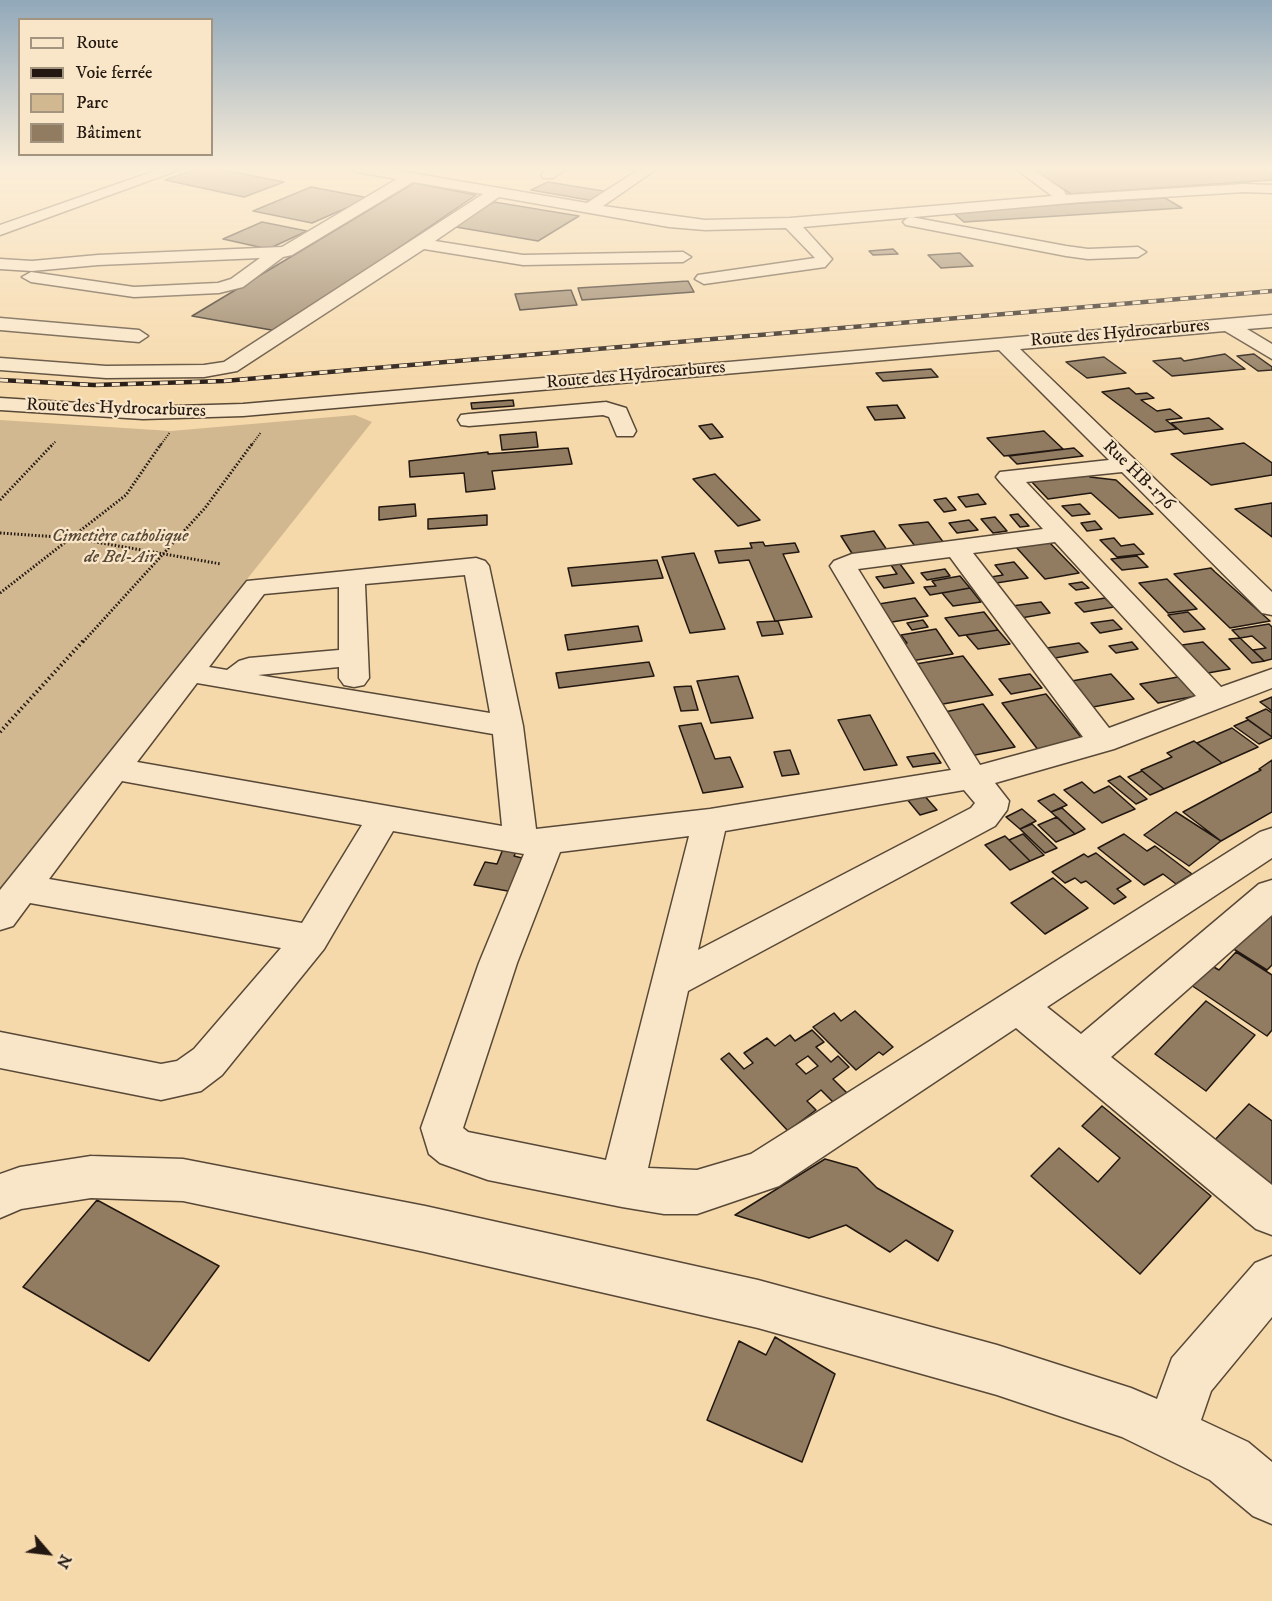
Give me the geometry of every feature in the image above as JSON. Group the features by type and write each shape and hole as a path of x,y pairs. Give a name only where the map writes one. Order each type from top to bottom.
{"street":[{"path":"0,264 32,266 98,260 278,254 303,243"},
{"path":"704,279 819,263 824,259 812,243"},
{"path":"1020,243 1088,254 1138,252"},
{"path":"0,364 106,372 204,371 230,367 421,244 523,260 683,257"},
{"path":"0,271 83,286 134,292 219,288 237,283 278,254"},
{"path":"0,324 139,336"},
{"name":"Route des Hydrocarbures","path":"0,404 83,411 180,414 1229,325 1268,324"},
{"path":"1229,325 1272,353"},
{"name":"Rue HB-176","path":"1004,344 1272,607"},
{"path":"463,391 473,443"},
{"path":"469,420 606,408 618,413 625,431"},
{"path":"1127,465 1008,477 1216,700"},
{"path":"671,982 983,817 990,810 992,801 972,778 842,569 849,563 1061,534"},
{"path":"957,549 1103,742"},
{"path":"0,916 256,587 476,566 534,841 498,963 442,1128 444,1140 455,1149 488,1159 622,1186 664,1192 697,1192 763,1171 1017,1006 1266,851"},
{"path":"352,578 353,700"},
{"path":"234,680 249,668 354,657"},
{"path":"190,673 508,726"},
{"path":"115,769 534,841 710,821 972,778 1103,742 1272,678"},
{"path":"0,1050 161,1082 186,1078 208,1062 311,939 384,817"},
{"path":"622,1186 710,821"},
{"path":"22,888 311,939"},
{"path":"1081,1058 1272,894"},
{"path":"1017,1006 1272,1213"},
{"path":"0,1197 20,1188 91,1177 183,1180 425,1229 758,1304 997,1370 1131,1413 1229,1461 1272,1497"},
{"path":"1171,1433 1190,1376 1272,1280"}],"path":[{"path":"0,593 126,495 180,414"},
{"path":"0,732 162,553 206,508 261,432"},
{"path":"0,500 56,441"},
{"path":"0,533 73,538 221,564"}],"green space":[{"name":"Cimetière catholique de Bel-Air","path":"355,415 372,422 0,890 0,420 171,431"}],"building":[{"path":"240,243 282,243 268,249"},
{"path":"314,243 406,243 277,331 192,316"},
{"path":"893,249 898,254 873,255 869,251"},
{"path":"960,253 973,266 941,268 928,255"},
{"path":"688,281 694,292 582,300 578,288"},
{"path":"571,290 577,305 520,310 515,294"},
{"path":"1225,354 1245,369 1172,376 1153,361 1181,358 1184,361"},
{"path":"1254,354 1272,367 1272,370 1258,371 1237,356"},
{"path":"1104,357 1126,373 1087,378 1066,362"},
{"path":"931,369 938,377 883,381 876,373"},
{"path":"1129,388 1136,394 1147,393 1154,398 1141,400 1157,411 1170,409 1182,418 1166,420 1177,429 1155,432 1102,392"},
{"path":"513,400 514,406 472,409 471,403"},
{"path":"897,405 905,418 875,420 867,407"},
{"path":"1209,418 1223,429 1184,434 1171,423"},
{"path":"712,424 723,437 710,439 699,426"},
{"path":"1044,431 1063,449 1004,456 987,438"},
{"path":"536,432 538,447 502,450 500,435"},
{"path":"1244,443 1272,463 1272,475 1211,485 1171,454"},
{"path":"568,448 572,464 492,471 495,489 466,492 464,473 410,477 409,461 488,452 488,454"},
{"path":"1074,448 1083,456 1017,464 1009,456"},
{"path":"1086,472 1090,477 1116,480 1153,514 1119,518 1091,493 1048,499 1030,480"},
{"path":"715,474 760,520 738,526 693,479"},
{"path":"978,494 986,504 966,507 958,497"},
{"path":"946,498 956,510 944,512 934,500"},
{"path":"1272,503 1272,537 1235,509"},
{"path":"415,504 416,516 379,520 379,507"},
{"path":"1080,504 1090,514 1072,516 1062,506"},
{"path":"1018,514 1029,526 1020,527 1010,515"},
{"path":"487,515 487,525 428,529 428,519"},
{"path":"995,517 1007,531 993,533 981,519"},
{"path":"969,520 978,530 957,533 949,523"},
{"path":"1095,521 1102,529 1087,531 1081,523"},
{"path":"928,522 944,543 915,546 899,525"},
{"path":"874,531 887,550 853,555 841,536"},
{"path":"1114,538 1121,546 1134,544 1144,554 1117,557 1100,540"},
{"path":"1048,541 1079,573 1045,579 1015,546"},
{"path":"763,542 765,546 795,543 799,552 783,554 812,617 775,621 749,560 719,563 715,551 752,548 750,543"},
{"path":"694,553 725,629 690,633 662,557"},
{"path":"1137,556 1148,567 1122,570 1111,559"},
{"path":"657,560 663,578 572,586 568,568"},
{"path":"1014,562 1028,578 990,584 985,578 1003,575 995,565"},
{"path":"900,564 914,583 884,588 876,577 897,574 891,565"},
{"path":"1211,568 1270,621 1230,628 1174,574"},
{"path":"945,569 950,576 927,580 921,573"},
{"path":"960,576 970,588 930,595 924,587 936,586 932,581"},
{"path":"1167,579 1197,609 1168,613 1139,583"},
{"path":"1082,582 1089,588 1076,590 1069,584"},
{"path":"970,588 981,602 953,606 942,593"},
{"path":"915,598 928,616 886,623 873,605"},
{"path":"1105,598 1114,607 1084,612 1075,603"},
{"path":"1041,602 1050,613 1015,619 1005,607"},
{"path":"984,612 998,630 959,636 945,618"},
{"path":"1188,612 1205,629 1184,632 1168,615"},
{"path":"923,620 928,627 912,630 907,623"},
{"path":"1113,620 1122,629 1100,633 1091,623"},
{"path":"778,621 783,634 762,636 757,622"},
{"path":"1269,624 1272,627 1272,659 1264,661 1253,650 1266,648 1252,636 1240,638 1232,630"},
{"path":"638,626 642,641 568,650 565,635"},
{"path":"936,629 953,654 911,661 899,644 907,643 901,635"},
{"path":"998,630 1010,644 978,649 966,635"},
{"path":"1240,638 1265,661 1252,663 1229,639"},
{"path":"1132,642 1138,649 1116,653 1109,646"},
{"path":"1203,642 1230,669 1208,673 1182,645"},
{"path":"1079,643 1088,652 1055,658 1047,648"},
{"path":"963,656 993,695 932,706 904,666"},
{"path":"649,662 654,676 559,688 556,673"},
{"path":"1030,674 1042,688 1011,694 999,679"},
{"path":"1111,674 1134,699 1088,708 1066,682"},
{"path":"738,676 753,718 711,723 697,681"},
{"path":"1183,676 1202,695 1158,703 1140,684"},
{"path":"691,686 698,710 681,711 674,687"},
{"path":"1046,694 1085,742 1039,751 1002,703"},
{"path":"1272,697 1272,711 1260,702"},
{"path":"983,704 1015,747 970,756 940,713"},
{"path":"1266,709 1272,713 1272,737 1246,718"},
{"path":"870,715 897,765 864,770 838,720"},
{"path":"1248,720 1272,738 1259,744 1234,726"},
{"path":"701,723 715,759 730,757 743,787 703,793 679,726"},
{"path":"1232,728 1258,747 1222,763 1197,743"},
{"path":"1194,741 1222,763 1164,789 1141,770 1172,757 1167,753"},
{"path":"790,750 799,774 782,776 774,752"},
{"path":"934,753 941,763 913,767 907,757"},
{"path":"1272,760 1272,812 1221,841 1183,812 1261,770 1259,769"},
{"path":"1142,771 1164,789 1150,795 1128,777"},
{"path":"1120,776 1147,799 1136,804 1108,781"},
{"path":"1082,782 1094,793 1109,786 1135,809 1102,823 1064,790"},
{"path":"922,793 937,810 920,815 906,798"},
{"path":"1054,794 1067,805 1051,812 1038,801"},
{"path":"1062,808 1085,829 1075,834 1051,812"},
{"path":"1022,809 1036,821 1020,829 1006,817"},
{"path":"1176,812 1221,841 1189,866 1144,835"},
{"path":"1057,817 1075,834 1056,842 1038,825"},
{"path":"1032,824 1057,848 1045,853 1020,829"},
{"path":"1023,834 1044,855 1030,861 1009,840"},
{"path":"1124,834 1147,851 1155,846 1192,874 1176,884 1163,874 1144,885 1098,848"},
{"path":"1005,836 1030,861 1010,870 985,845"},
{"path":"503,849 516,852 514,856 522,858 524,853 534,855 519,893 474,885 485,862 497,864"},
{"path":"1096,853 1131,881 1117,889 1126,897 1114,904 1086,881 1081,883 1075,878 1065,883 1052,872 1084,854 1088,857"},
{"path":"1053,878 1088,908 1045,934 1011,903"},
{"path":"1272,913 1272,965 1267,970 1232,948"},
{"path":"1236,952 1272,975 1272,1030 1267,1036 1188,983 1207,963 1219,970"},
{"path":"1206,1001 1255,1035 1206,1091 1155,1054"},
{"path":"855,1011 893,1047 883,1055 879,1052 856,1070 813,1027 834,1013 841,1021"},
{"path":"812,1030 824,1042 816,1047 831,1062 838,1056 849,1067 833,1079 849,1095 836,1105 821,1090 807,1101 816,1110 788,1131 721,1059 729,1053 744,1069 753,1063 744,1053 767,1038 775,1046 790,1035 795,1041","holes":["808,1056 818,1066 806,1074 796,1064"]},
{"path":"1249,1104 1272,1121 1272,1192 1211,1144"},
{"path":"1102,1106 1211,1196 1140,1274 1031,1176 1059,1148 1098,1182 1120,1158 1082,1126"},
{"path":"825,1159 857,1168 877,1188 953,1231 938,1261 906,1240 890,1252 846,1225 809,1238 735,1215"},
{"path":"97,1200 219,1266 149,1361 23,1287"},
{"path":"775,1337 835,1374 802,1462 707,1420 739,1341 766,1355"}],"railway":[{"path":"0,380 94,385 224,381 1272,291"}]}
